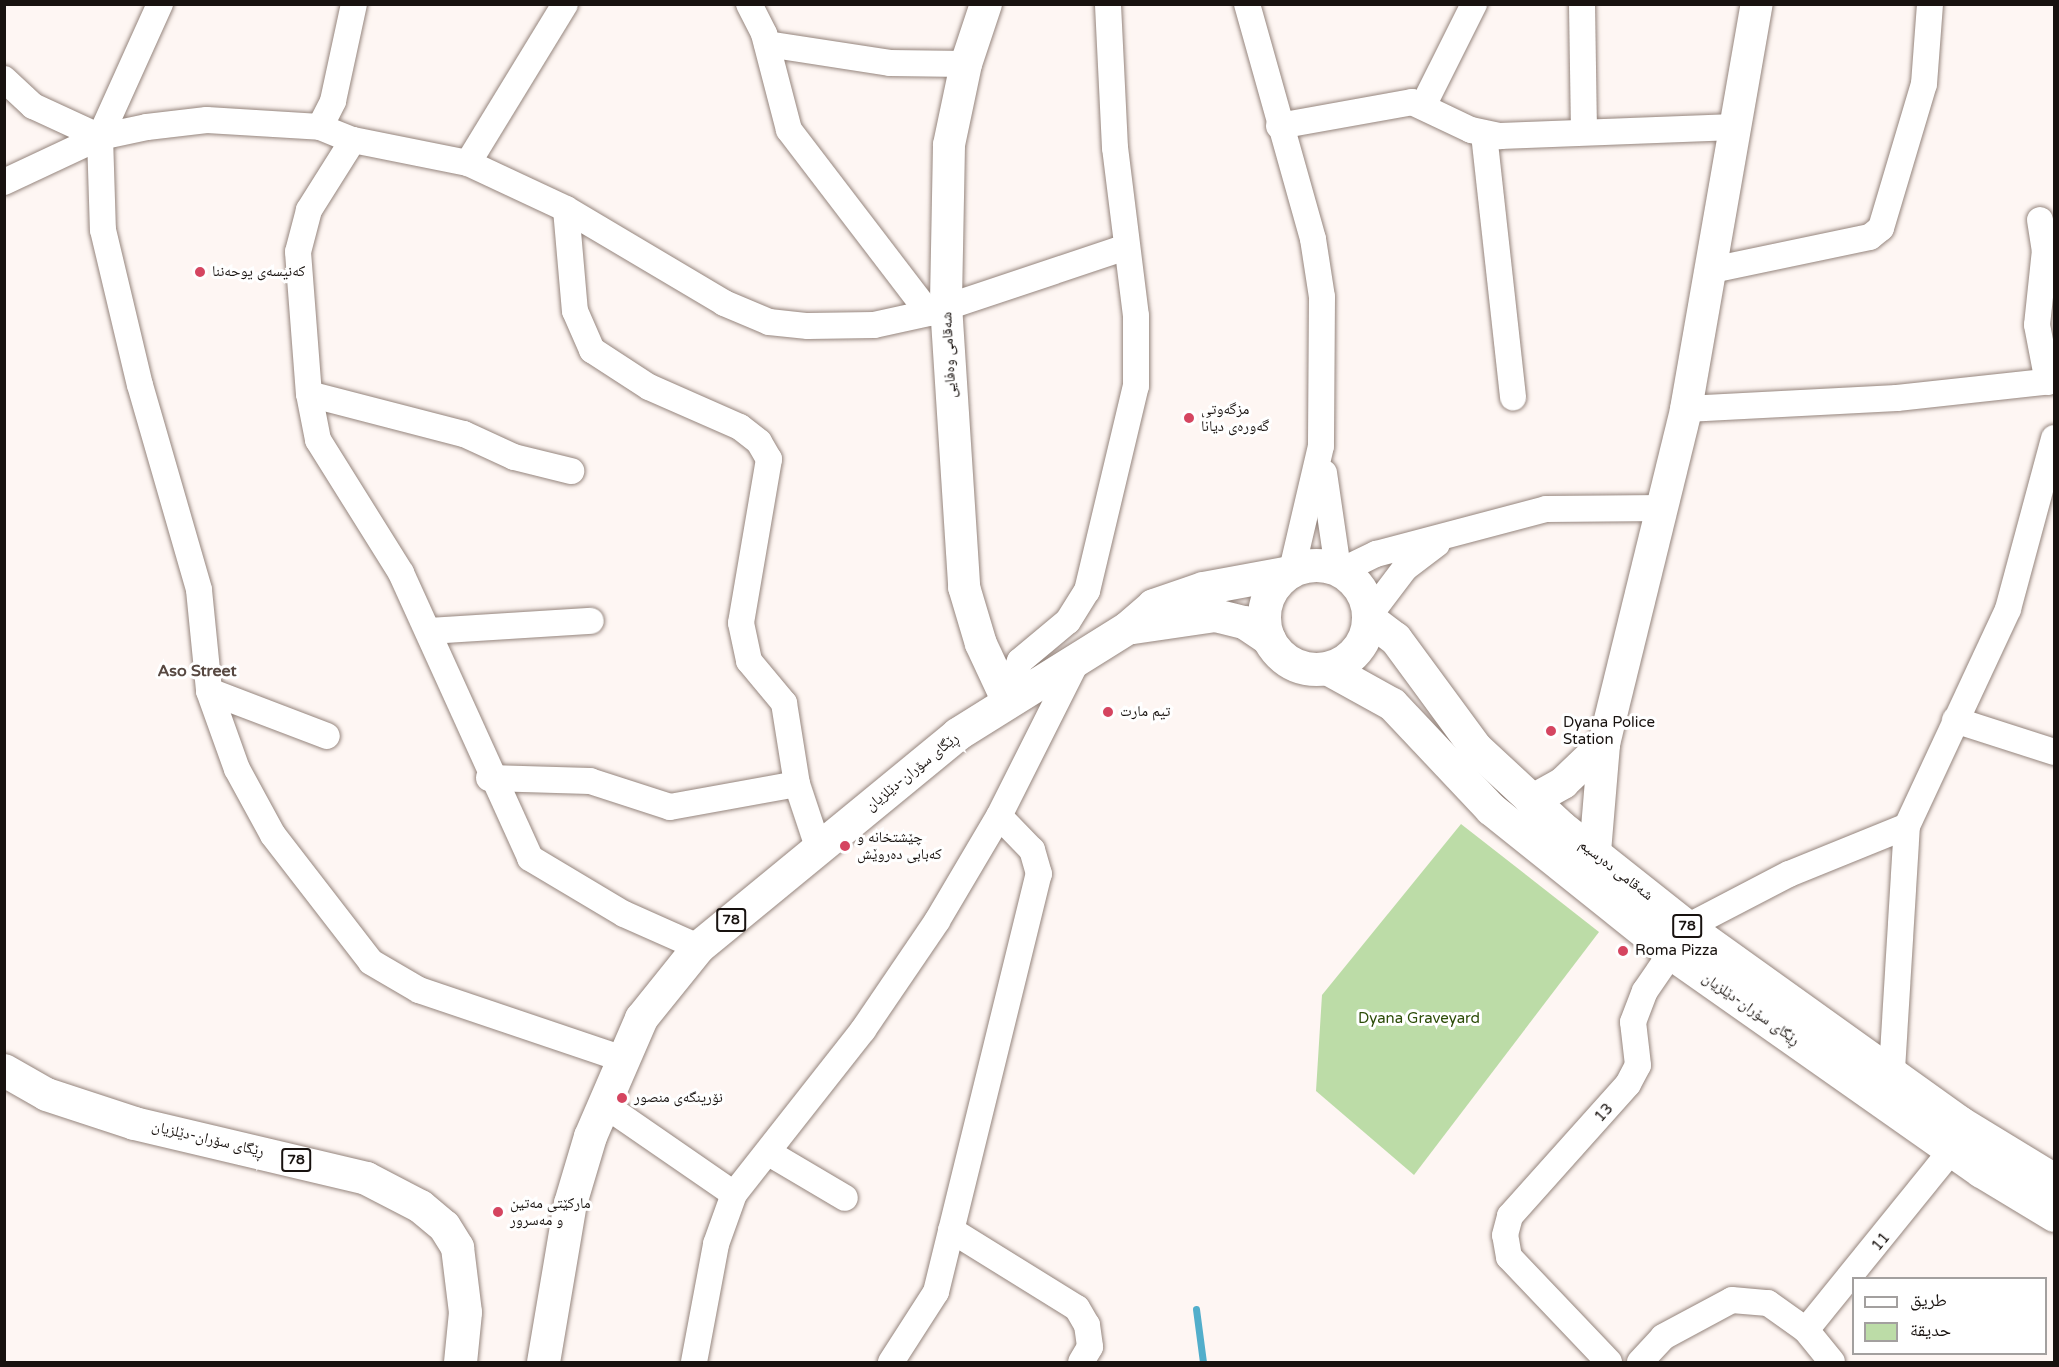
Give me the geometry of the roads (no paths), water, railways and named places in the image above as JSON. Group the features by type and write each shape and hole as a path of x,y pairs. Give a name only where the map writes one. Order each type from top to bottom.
{"main road":[{"path":"1310,565 1339,570 1361,590 1368,617 1356,651 1327,668 1287,660 1269,639 1267,602 1291,571 1310,565"},
{"name":"ڕێگای سۆران-دێلزیان","path":"543,1362 570,1203 602,1103 620,1058 654,999 698,946 819,850 918,765 1013,699 1078,660 1171,597 1291,571"},
{"name":"ڕێگای سۆران-دێلزیان","path":"1128,627 1215,615 1244,622 1269,639"},
{"name":"شەقامی دەرسیم","path":"1368,617 1395,638 1446,714 1531,801 1595,852 1679,940 1892,1071 1976,1134 2055,1180"},
{"name":"ڕێگای سۆران-دێلزیان","path":"1327,668 1392,704 1505,822 1679,940 1951,1151 2055,1215"},
{"name":"ڕێگای سۆران-دێلزیان","path":"4,1070 46,1094 134,1123 366,1178 420,1206 444,1226 457,1247 465,1312 460,1362"}],"street":[{"path":"160,4 100,137 103,230 140,385 199,590 209,691 237,769 273,835 371,962 419,990 620,1058"},
{"path":"320,127 333,100 354,4"},
{"path":"468,162 565,4"},
{"name":"شەقامی وەفایی","path":"986,4 966,64 946,187 937,309 964,587 981,644 1013,699"},
{"path":"1013,699 1014,676 1020,661 1068,621 1094,574 1136,386 1137,327 1126,247 1108,4"},
{"path":"1247,4 1318,268 1324,327 1321,446 1339,570 1376,554 1546,509 1664,508"},
{"path":"1424,104 1474,4"},
{"path":"1582,4 1584,131"},
{"path":"1595,852 1604,744 1664,508 1686,409 1757,4"},
{"path":"1712,270 1870,237 1881,228 1924,84 1930,4"},
{"path":"750,5 767,44 789,130 937,309"},
{"path":"767,44 890,63 966,64"},
{"path":"4,79 33,106 100,137"},
{"path":"1279,126 1399,102 1424,104 1484,134 1736,127"},
{"path":"4,182 100,137 207,120 320,127 353,140 468,162 566,209 724,303 769,322 874,325 937,309 1126,247"},
{"path":"1484,134 1513,397"},
{"path":"353,140 309,210 298,252 309,394 318,440 372,524 430,631 489,778 530,858 614,909 698,946"},
{"path":"566,209 575,311 592,350 649,387 740,427 759,442 769,459 741,623 749,661 784,703 797,783 819,850"},
{"path":"1686,409 1897,398 2051,381 2037,325 2045,250 2040,220"},
{"path":"309,394 464,434 514,457 571,471"},
{"path":"1892,1071 1907,826 2008,609 2055,438"},
{"path":"1291,571 1321,446"},
{"path":"1368,617 1405,568 1453,534"},
{"path":"430,631 591,621"},
{"path":"694,1362 716,1244 734,1194 769,1153 875,1012 999,816 1078,660"},
{"path":"209,691 327,736"},
{"path":"1955,720 2055,752"},
{"path":"1531,801 1563,783 1604,744"},
{"path":"489,778 590,781 670,807 797,783"},
{"path":"891,1362 936,1292 1039,874 1032,850 999,816"},
{"path":"1679,940 1789,874 1907,826"},
{"name":"13","path":"1609,1362 1509,1257 1510,1216 1628,1084 1638,1065 1634,1022 1645,991 1679,940"},
{"path":"602,1103 734,1194"},
{"name":"11","path":"1806,1330 1951,1151"},
{"path":"769,1153 845,1198"},
{"path":"951,1230 1077,1308 1087,1324 1090,1347 1081,1362"},
{"path":"1640,1362 1664,1338 1732,1300 1768,1303 1806,1330 1832,1362"}],"waterway":[{"path":"1196,1309 1203,1362"}],"place":[{"name":"کەنیسەی یوحەننا","path":"200,272"},
{"name":"مزگەوتی گەورەی دیانا","path":"1189,418"},
{"name":"تیم مارت","path":"1108,712"},
{"name":"Dyana Police Station","path":"1551,731"},
{"name":"چێشتخانە و کەبابی دەروێش","path":"845,846"},
{"name":"Roma Pizza","path":"1623,951"},
{"name":"نۆرینگه‌ی منصور","path":"622,1098"},
{"name":"مارکێتی مەتین و مەسرور","path":"498,1212"}],"district":[{"name":"Aso Street","path":"197,671"}],"park label":[{"name":"Dyana Graveyard","path":"1419,1019"}]}
